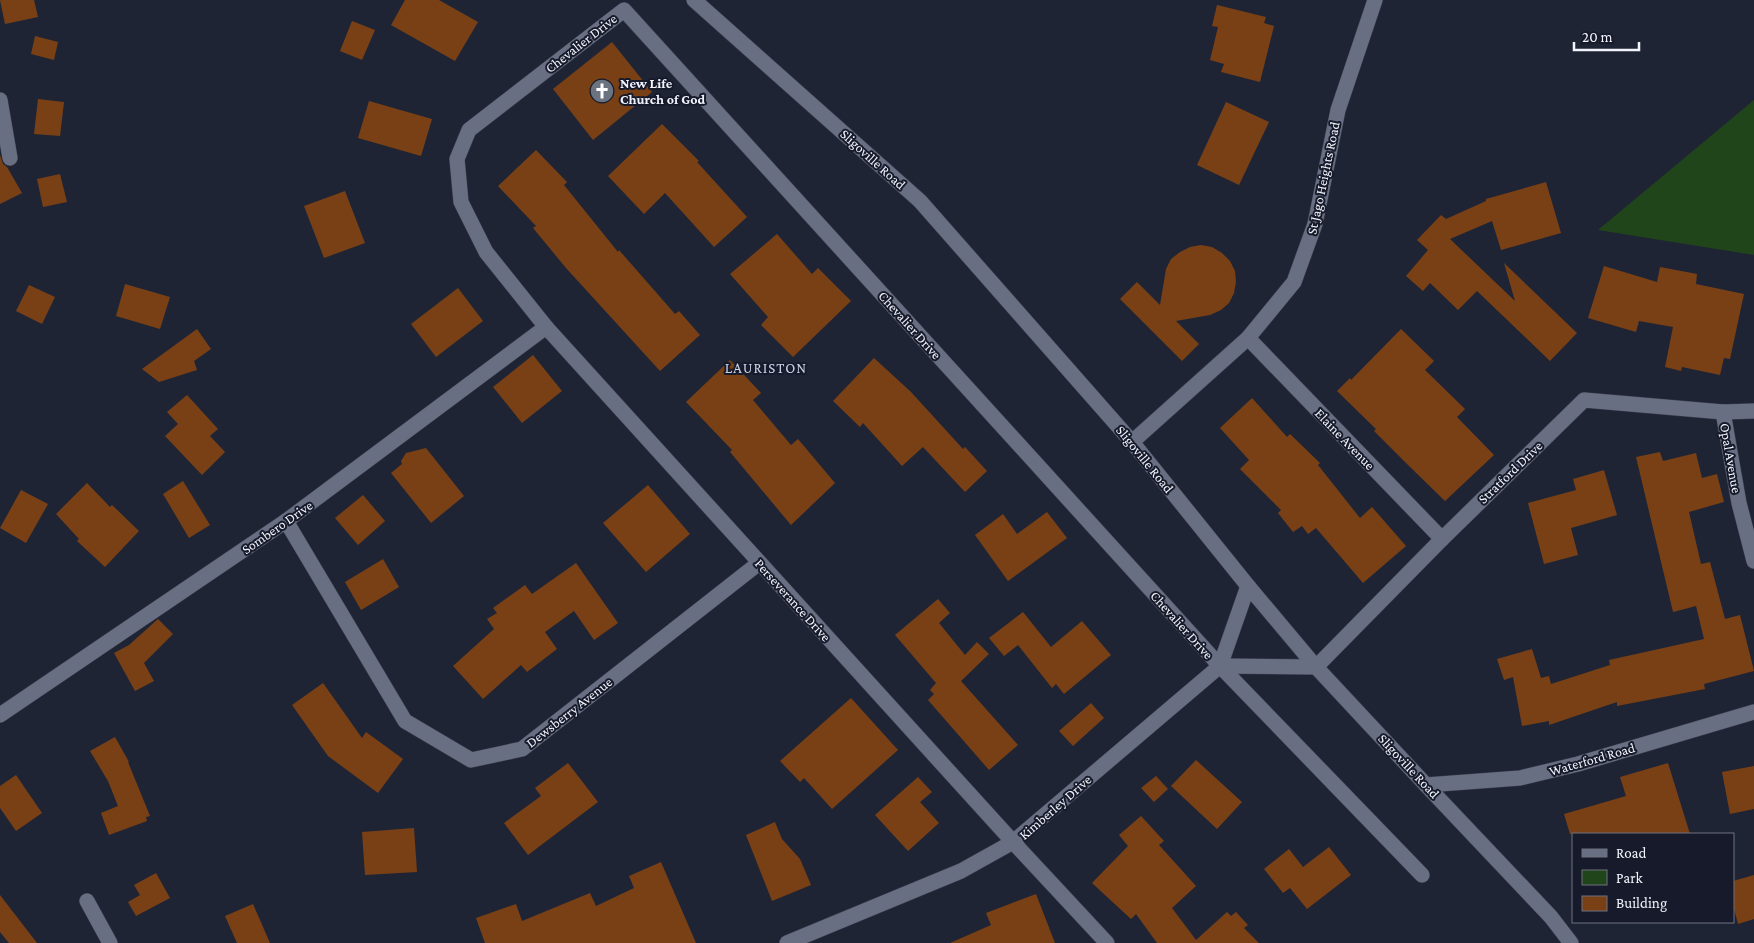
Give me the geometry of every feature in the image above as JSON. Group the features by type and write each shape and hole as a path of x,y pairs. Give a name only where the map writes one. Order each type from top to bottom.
{"street":[{"name":"Sligoville Road","path":"694,0 920,201 1132,442 1316,667 1551,916 1571,943"},
{"name":"St Jago Heights Road","path":"1132,442 1248,338 1294,282 1315,224 1338,110 1375,0"},
{"name":"Chevalier Drive","path":"486,252 461,202 457,159 469,130 624,10 1220,666 1422,875"},
{"path":"0,100 10,158"},
{"name":"Perseverance Drive","path":"486,252 546,327 1107,943"},
{"name":"Sombero Drive","path":"0,715 286,521 546,327"},
{"name":"Elaine Avenue","path":"1248,338 1442,539"},
{"name":"Stratford Drive","path":"1316,667 1442,539 1584,400 1723,412 1754,411"},
{"name":"Opal Avenue","path":"1723,412 1739,504 1754,561"},
{"name":"Dewsberry Avenue","path":"286,521 405,721 471,760 522,749 759,563"},
{"path":"1248,586 1220,666 1316,667"},
{"name":"Kimberley Drive","path":"787,943 961,871 1013,842 1220,666"},
{"name":"Waterford Road","path":"1426,785 1520,778 1578,764 1754,712"},
{"path":"87,901 110,943"}],"green space":[{"path":"1754,100 1754,255 1598,230"}],"building":[{"path":"0,0 34,0 38,17 5,24"},
{"path":"405,0 439,0 478,22 455,61 391,25"},
{"path":"1217,5 1266,17 1264,23 1274,26 1260,82 1221,72 1224,64 1210,60 1218,27 1212,26"},
{"path":"352,21 375,30 362,60 340,51"},
{"path":"35,36 58,42 54,60 31,54"},
{"name":"New Life Church of God","path":"612,42 652,92 593,140 553,89"},
{"path":"38,99 64,102 60,136 34,134"},
{"path":"369,101 432,119 421,156 358,138"},
{"path":"1226,102 1269,122 1239,185 1197,165"},
{"path":"662,124 699,161 697,162 747,217 714,247 665,193 644,214 608,176"},
{"path":"536,150 567,182 564,185 618,252 619,250 675,314 679,311 700,335 660,371 566,268 533,228 536,226 498,186"},
{"path":"0,155 3,164 7,167 22,193 0,204"},
{"path":"60,174 67,202 43,207 37,179"},
{"path":"1546,182 1561,233 1501,250 1492,221 1450,239 1515,301 1504,263 1577,333 1550,361 1477,291 1458,310 1430,283 1423,291 1406,276 1428,250 1417,240 1441,215 1446,219 1486,201 1486,199"},
{"path":"345,191 365,243 324,258 304,206"},
{"path":"777,234 812,274 818,268 851,301 793,357 761,325 768,317 730,274"},
{"path":"1201,245 1212,247 1230,261 1235,271 1236,282 1234,293 1229,303 1221,310 1210,315 1176,321 1199,344 1182,361 1120,299 1137,282 1160,305 1166,269 1171,259 1190,247"},
{"path":"1604,266 1657,282 1660,267 1697,274 1696,284 1744,294 1730,359 1724,358 1720,375 1682,367 1681,371 1665,367 1673,327 1639,321 1636,332 1588,318"},
{"path":"125,284 170,297 160,329 116,316"},
{"path":"29,285 55,297 42,324 16,311"},
{"path":"458,288 483,321 436,357 411,324"},
{"path":"197,329 211,349 194,361 197,370 159,382 142,369"},
{"path":"1401,329 1434,361 1425,370 1465,409 1457,417 1494,455 1445,501 1374,431 1376,429 1337,391 1350,378 1351,380"},
{"path":"533,355 562,391 522,423 493,387"},
{"path":"874,358 911,392 963,449 965,447 987,471 965,492 923,447 902,466 863,423 860,427 833,401"},
{"path":"730,360 761,393 753,400 791,445 798,439 835,483 791,525 730,452 732,450 686,402"},
{"path":"187,395 218,429 210,436 225,452 202,475 165,436 178,424 167,412"},
{"path":"1252,398 1287,437 1290,434 1320,463 1318,465 1360,518 1372,507 1406,546 1363,583 1316,528 1308,534 1302,526 1293,532 1278,513 1281,510 1240,469 1249,460 1220,428"},
{"path":"426,448 464,496 431,523 391,473 402,464 401,461 406,453"},
{"path":"1660,452 1663,461 1696,453 1702,478 1717,474 1724,502 1689,512 1701,564 1710,562 1725,619 1740,615 1754,671 1704,684 1705,689 1617,706 1617,702 1549,725 1549,721 1522,726 1513,677 1504,680 1497,659 1532,649 1541,678 1549,676 1551,684 1610,665 1609,660 1704,639 1696,606 1673,612 1636,457"},
{"path":"1604,470 1617,515 1571,528 1578,555 1544,564 1528,503 1576,490 1573,479"},
{"path":"183,481 210,525 189,538 163,494"},
{"path":"87,483 110,507 112,505 139,531 105,567 77,541 79,539 56,514"},
{"path":"648,485 690,534 646,572 603,523"},
{"path":"21,490 48,504 26,543 0,528"},
{"path":"363,495 385,521 358,545 335,518"},
{"path":"1047,512 1067,538 1008,581 975,535 1003,514 1017,534"},
{"path":"383,559 399,587 361,610 345,582"},
{"path":"576,563 618,623 594,640 574,611 545,632 557,649 527,672 521,665 483,699 453,666 494,629 487,619 497,613 493,608 525,585 532,594"},
{"path":"938,599 950,613 939,623 965,655 977,642 989,654 961,681 1018,745 989,770 928,700 934,694 930,690 936,683 895,635"},
{"path":"1023,612 1051,647 1082,621 1111,655 1064,694 1056,684 1052,688 1018,645 1004,656 989,638"},
{"path":"158,619 173,634 144,663 154,681 135,691 114,653 129,645"},
{"path":"323,683 362,738 366,732 403,759 378,793 328,756 292,705"},
{"path":"851,698 898,750 832,809 804,778 800,782 780,761"},
{"path":"1091,703 1104,718 1073,746 1059,731"},
{"path":"115,737 129,762 150,816 146,817 147,821 109,835 101,813 118,806 108,781 90,751"},
{"path":"1196,760 1242,802 1217,829 1171,786"},
{"path":"568,763 598,802 528,855 504,823 541,796 535,788"},
{"path":"1668,763 1690,833 1570,834 1564,814 1626,796 1620,777"},
{"path":"1754,766 1754,809 1730,814 1722,772"},
{"path":"16,775 42,813 16,831 0,808 0,786"},
{"path":"1156,776 1168,789 1154,802 1141,788"},
{"path":"918,777 932,792 920,802 939,823 908,851 875,815"},
{"path":"1141,816 1164,841 1159,845 1196,886 1172,908 1196,940 1227,912 1231,916 1236,912 1248,925 1244,928 1259,943 1157,943 1136,914 1131,919 1092,883 1128,846 1119,835"},
{"path":"775,822 782,839 800,859 811,885 772,901 746,835"},
{"path":"414,828 417,872 365,875 362,832"},
{"path":"1329,847 1351,875 1307,909 1290,888 1283,893 1264,869 1289,849 1303,867"},
{"path":"661,862 696,943 485,943 476,918 516,904 522,921 590,893 596,906 634,888 629,876"},
{"path":"156,873 170,898 136,916 128,902 140,895 134,885"},
{"path":"1754,875 1754,919 1738,924 1734,909 1734,881"},
{"path":"1036,894 1055,943 950,943 991,925 986,913"},
{"path":"0,895 37,943 9,943 0,932"},
{"path":"253,904 270,943 237,943 225,916"}],"place":[{"name":"New Life Church of God","path":"602,91"}],"district":[{"name":"LAURISTON","path":"766,368"}]}
